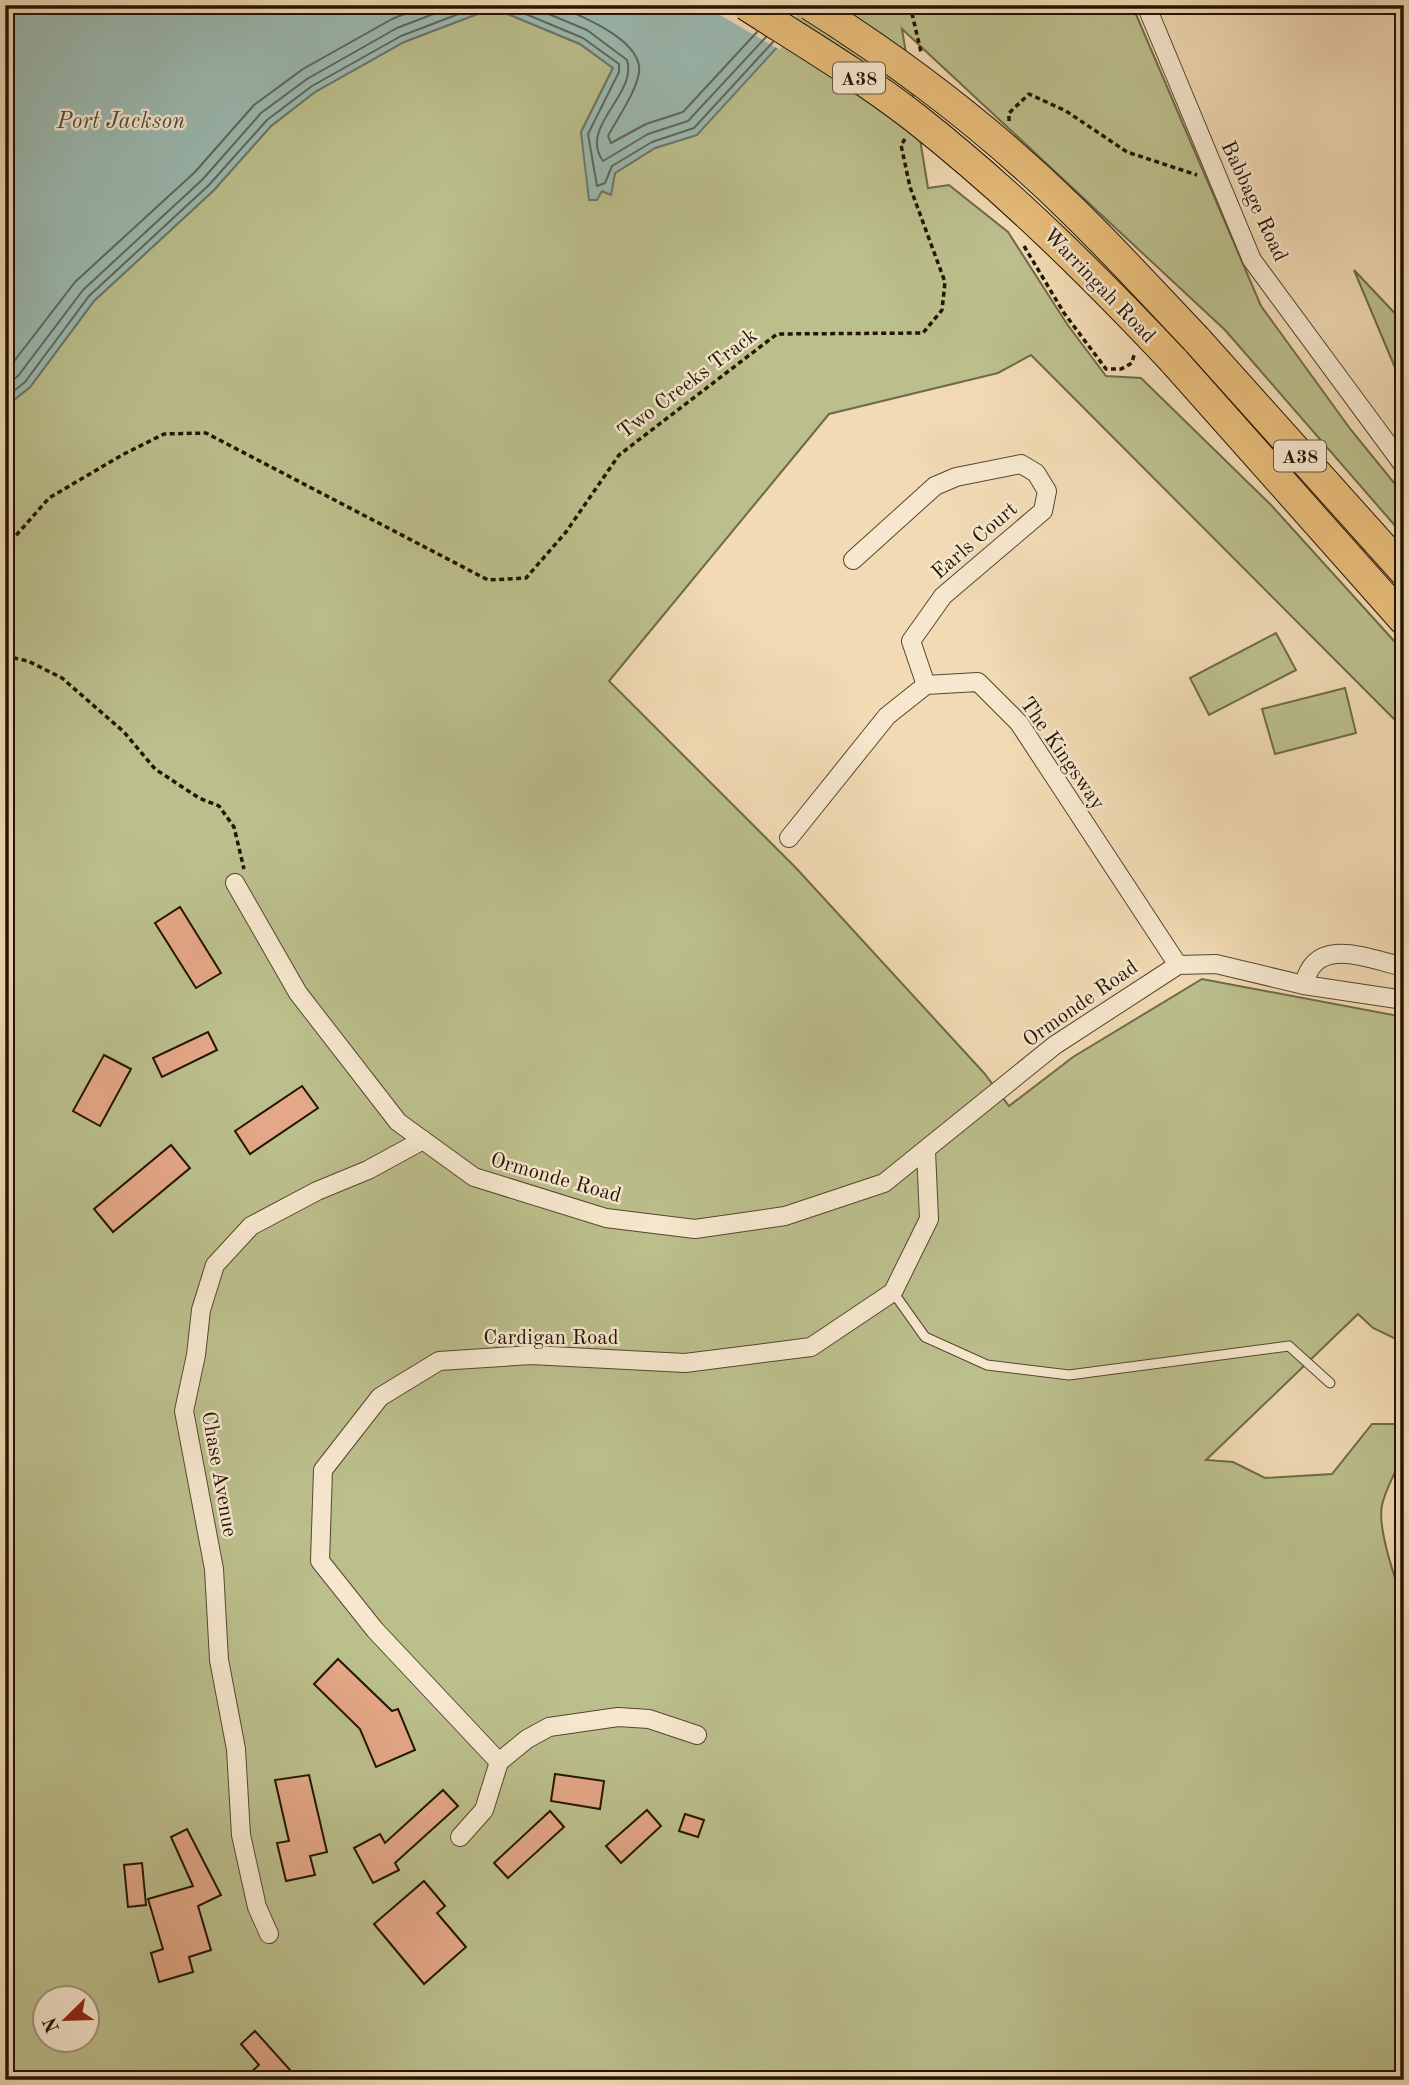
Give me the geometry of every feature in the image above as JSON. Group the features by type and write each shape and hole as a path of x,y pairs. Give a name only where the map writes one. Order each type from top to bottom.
{"highway":[{"name":"Warringah Road","path":"746,5 857,76 966,160 1034,218 1173,360 1404,620"},
{"name":"Warringah Road","path":"810,5 939,95 998,141 1074,212 1196,339 1404,571"}],"street":[{"name":"Babbage Road","path":"1146,5 1252,260 1404,466"},
{"name":"Earls Court","path":"853,560 935,486 956,477 1021,464 1036,473 1047,491 1043,511 943,596 911,641 926,685"},
{"name":"The Kingsway","path":"926,685 978,682 1019,723 1178,965"},
{"path":"789,838 887,716 926,685"},
{"name":"Ormonde Road","path":"238,888 298,993 398,1122 474,1177 606,1217 695,1229 785,1216 884,1183 1055,1045 1178,965"},
{"path":"1304,985 1309,967 1315,960 1332,953 1404,967"},
{"path":"1178,965 1216,964 1304,985 1404,1000"},
{"name":"Chase Avenue","path":"269,1934 257,1908 241,1835 236,1749 219,1660 214,1569 184,1411 196,1355 201,1310 215,1265 251,1226 317,1191 368,1170 423,1140"},
{"path":"893,1292 929,1219 926,1151"},
{"name":"Cardigan Road","path":"499,1762 375,1630 320,1561 323,1470 380,1397 439,1361 531,1355 685,1363 811,1346 893,1292"},
{"path":"460,1837 484,1811 499,1762 536,1733 566,1723 618,1717 649,1719 697,1735"}],"lane":[{"path":"893,1292 925,1337 988,1365 1069,1376 1289,1346 1330,1383"}],"path":[{"path":"910,5 922,54"},
{"path":"1030,94 1066,111 1127,152 1219,182"},
{"name":"Two Creeks Track","path":"5,548 49,498 122,455 164,435 206,433 488,580 526,578 566,532 619,455 777,334 923,332 942,310 945,282 910,187 901,145 906,136"},
{"path":"1020,234 1036,269 1106,369 1121,369 1132,363 1134,355 1129,346"},
{"path":"5,656 28,661 62,678 124,732 155,769 199,797 219,806 233,827 248,883 238,888"}],"green space":[{"path":"798,5 1132,5 1261,306 1351,430 1404,495 1404,536 1225,330 902,29 928,188 949,185 1008,232 1067,324 1106,376 1141,378 1271,505 1404,652 1404,729 1031,355 998,373 829,414 609,681 797,869 984,1073 1009,1106 1073,1057 1202,979 1404,1017 1404,1343 1373,1328 1358,1314 1206,1460 1233,1462 1265,1478 1332,1474 1372,1424 1400,1424 1400,1458 1385,1494 1381,1515 1388,1555 1404,1605 1404,2080 5,2080 5,407 30,387 94,301 214,190 271,126 315,92 404,42 493,8 580,44 613,68 581,132 601,191 610,194 615,173 655,148 697,135"},
{"path":"1354,270 1404,323 1404,389"},
{"path":"1276,633 1296,670 1209,715 1190,678"},
{"path":"1345,688 1356,733 1275,754 1262,709"}],"water":[{"name":"Port Jackson","path":"5,5 798,5 781,43 697,135 655,148 615,173 611,195 602,191 597,200 589,200 581,132 613,68 580,44 493,8 404,42 315,92 271,126 214,190 94,301 30,387 5,407"}],"pier":[{"path":"703,5 802,5 780,50"}],"building":[{"path":"180,907 221,973 196,988 155,923"},
{"path":"208,1032 217,1050 162,1077 153,1058"},
{"path":"104,1055 131,1069 100,1126 73,1111"},
{"path":"302,1086 318,1108 250,1154 235,1131"},
{"path":"171,1145 190,1168 113,1232 94,1209"},
{"path":"338,1659 392,1711 398,1709 415,1750 376,1767 360,1729 314,1684"},
{"path":"555,1774 604,1781 600,1809 551,1801"},
{"path":"309,1775 327,1852 310,1856 315,1875 286,1881 277,1843 289,1841 275,1780"},
{"path":"443,1790 458,1806 395,1863 399,1870 373,1883 354,1848 380,1834 385,1843"},
{"path":"647,1810 661,1826 621,1863 606,1846"},
{"path":"550,1811 564,1827 508,1878 494,1863"},
{"path":"685,1814 704,1820 698,1837 679,1831"},
{"path":"187,1829 221,1895 198,1906 211,1950 189,1957 193,1972 159,1982 151,1953 163,1949 148,1899 193,1886 171,1837"},
{"path":"142,1863 146,1905 128,1907 124,1865"},
{"path":"424,1881 445,1906 437,1913 466,1947 424,1984 374,1924"},
{"path":"255,2031 290,2070 280,2080 242,2080 259,2065 241,2044"}]}
